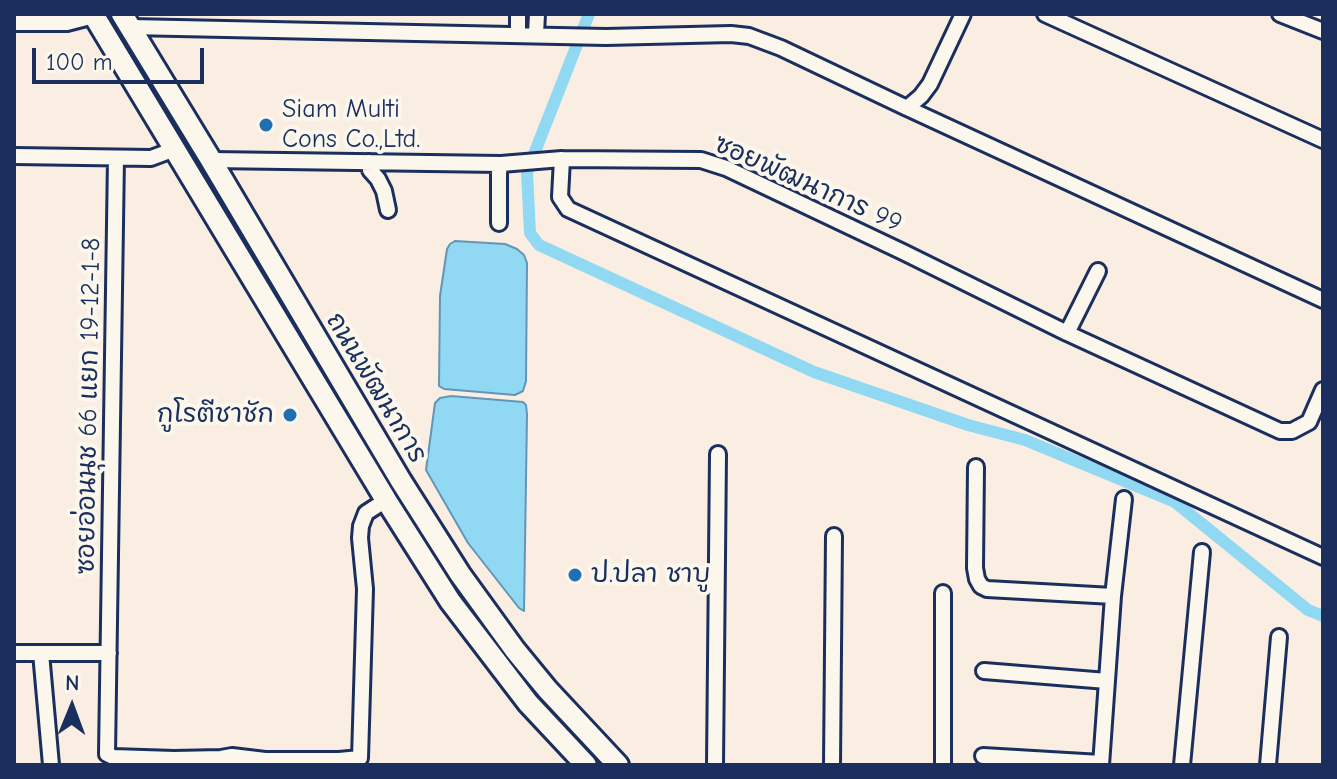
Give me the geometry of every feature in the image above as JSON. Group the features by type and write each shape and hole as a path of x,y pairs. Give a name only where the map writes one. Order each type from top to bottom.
{"main road":[{"name":"ถนนพัฒนาการ","path":"94,15 386,500 459,612 528,703 586,765"},
{"name":"ถนนพัฒนาการ","path":"126,20 401,481 460,574 547,689 618,765"}],"street":[{"path":"300,30 301,14"},
{"path":"518,14 518,34"},
{"path":"536,34 537,14"},
{"path":"907,108 930,84 963,14"},
{"path":"1045,14 1323,140"},
{"path":"1280,14 1323,31"},
{"path":"14,23 67,23 94,15"},
{"path":"126,20 224,21 300,30 606,37 749,36 781,48 1323,300"},
{"path":"14,156 151,158 175,149"},
{"name":"ซอยอ่อนนุช 66 แยก 19-12-1-8","path":"116,158 107,754 173,762"},
{"path":"562,159 560,197 568,209 1323,557"},
{"name":"ซอยพัฒนาการ 99","path":"211,160 501,164 562,159 701,160 726,168 1067,333 1280,431 1292,431 1309,422 1323,390"},
{"path":"369,162 370,170 384,191 388,210"},
{"path":"499,223 501,164"},
{"path":"1067,333 1098,271"},
{"path":"715,765 718,454"},
{"path":"976,467 975,568 981,586 987,589 1113,596"},
{"path":"983,756 1101,764 1113,596 1124,499"},
{"path":"173,762 232,756 265,760 360,758 365,589 361,526 366,513 386,500"},
{"path":"832,765 834,536"},
{"path":"1182,765 1202,552"},
{"path":"943,593 943,765"},
{"path":"1268,765 1279,637"},
{"path":"14,653 109,653"},
{"path":"41,653 51,765"},
{"path":"984,671 1107,681"}],"water":[{"path":"455,241 505,244 524,255 527,263 526,381 523,391 515,395 439,386 440,296 447,249"},
{"path":"451,396 523,402 526,405 524,611 468,543 426,470 435,403 440,398"}],"waterway":[{"path":"589,14 527,172 530,233 539,245 814,372 968,425 1025,440 1175,502 1308,610 1323,616"}],"place":[{"name":"Siam Multi Cons Co.,Ltd.","path":"266,125"},
{"name":"กูโรตีชาชัก","path":"290,415"},
{"name":"ป.ปลา ชาบู","path":"575,575"}]}
